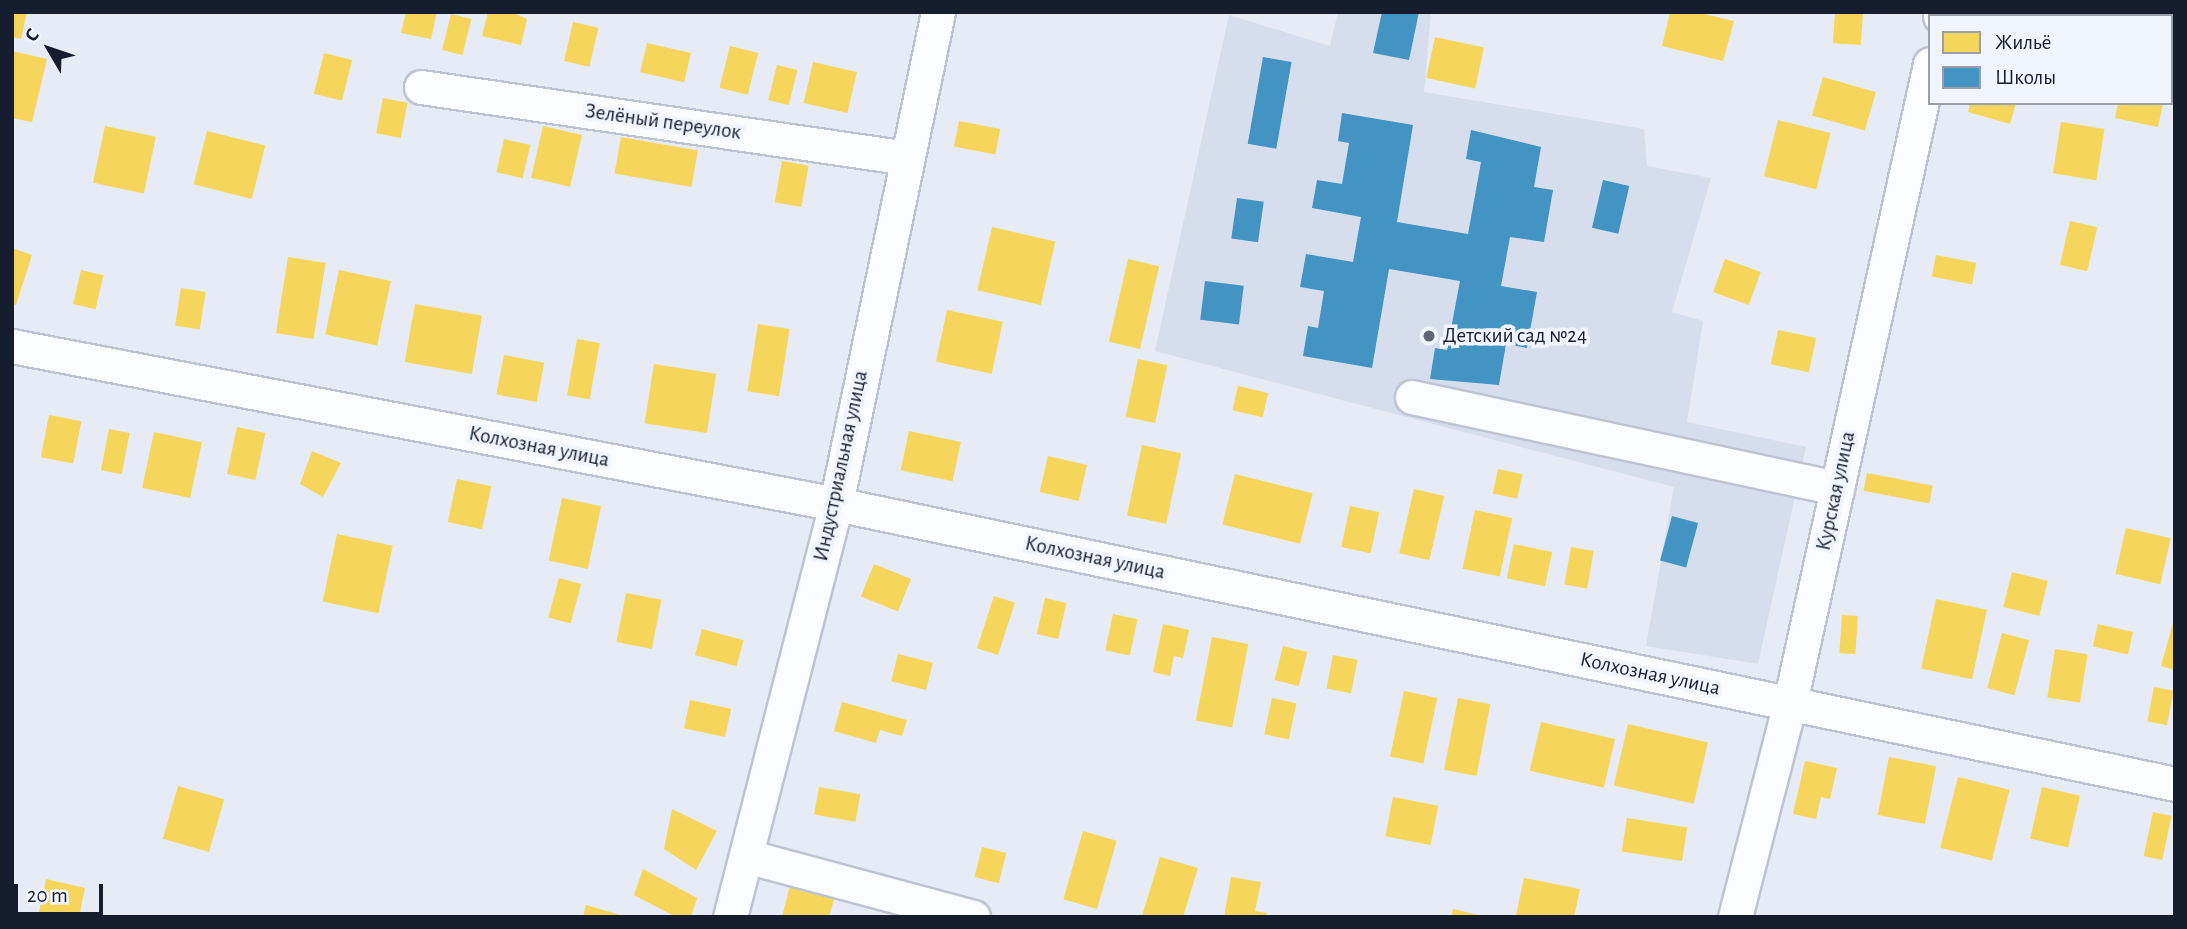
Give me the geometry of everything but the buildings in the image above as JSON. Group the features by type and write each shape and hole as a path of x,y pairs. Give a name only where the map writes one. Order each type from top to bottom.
{"street":[{"name":"Индустриальная улица","path":"730,917 836,504 905,158 938,12"},
{"name":"Курская улица","path":"1735,917 1790,703 1928,73"},
{"name":"Зелёный переулок","path":"421,87 905,158"},
{"name":"Колхозная улица","path":"12,346 836,504 2175,784"},
{"path":"1412,397 1837,488"},
{"path":"746,856 973,917"}],"shaded area":[{"name":"Детский сад №24","path":"1338,12 1431,12 1424,92 1644,129 1647,166 1711,178 1672,312 1703,321 1687,422 1806,447 1758,664 1646,646 1674,487 1155,351 1229,15 1330,46"}],"place":[{"name":"Детский сад №24","path":"1429,336"}]}
